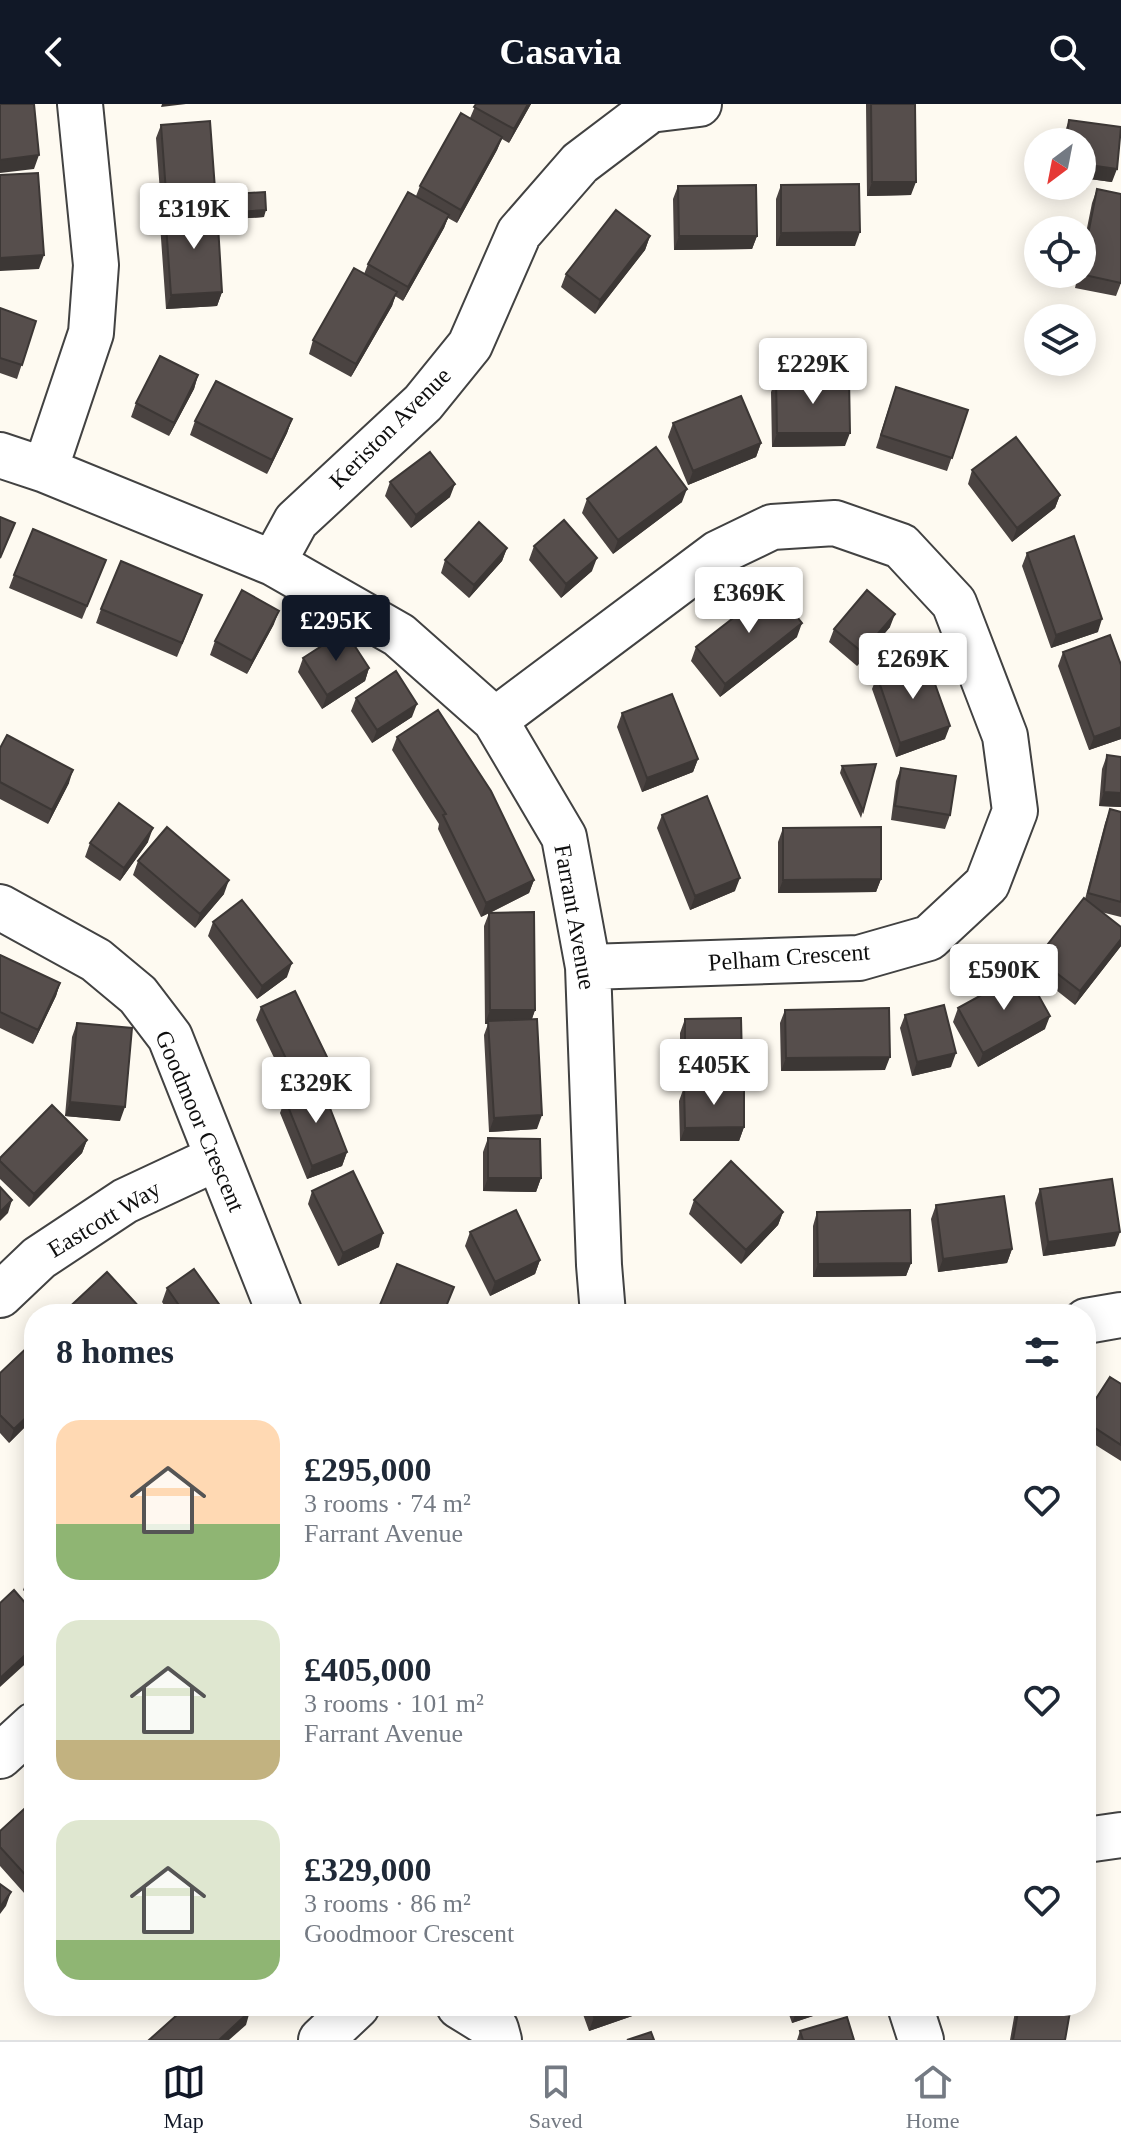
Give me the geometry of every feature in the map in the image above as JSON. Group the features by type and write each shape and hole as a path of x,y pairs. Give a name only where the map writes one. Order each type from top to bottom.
{"street":[{"path":"45,470 91,333 96,265 80,104"},
{"name":"Keriston Avenue","path":"273,563 296,521 423,403 470,345 519,233 580,163 650,110 699,104"},
{"name":"Farrant Avenue","path":"0,455 45,470 273,563 399,635 495,720 564,837 588,967 602,1304"},
{"name":"Pelham Crescent","path":"495,720 718,553 772,527 835,523 901,546 954,603 1005,736 1015,811 987,884 929,938 859,958 588,967"},
{"name":"Goodmoor Crescent","path":"0,907 96,960 138,995 170,1037 276,1304"},
{"name":"Eastcott Way","path":"0,1295 39,1258 125,1201 217,1158"},
{"path":"1096,1319 1121,1315"},
{"path":"0,1756 24,1734"},
{"path":"1096,1839 1121,1835"},
{"path":"321,2040 346,2016"},
{"path":"475,2016 496,2029 499,2040"},
{"path":"913,2016 921,2040"}],"building":[{"path":"0,104 34,104 39,155 0,160"},
{"path":"476,104 528,104 514,129 474,107"},
{"path":"871,104 915,104 916,182 872,182"},
{"path":"461,113 502,137 461,210 420,186"},
{"path":"1069,120 1121,127 1117,169 1096,166 1096,128 1068,128"},
{"path":"210,121 215,189 166,192 161,125"},
{"path":"38,173 44,255 0,258 0,175"},
{"path":"859,184 860,232 781,233 781,185"},
{"path":"756,185 757,236 679,236 678,186"},
{"path":"1097,189 1121,194 1121,283 1096,278 1096,216 1092,216"},
{"path":"265,192 266,210 222,213 221,195"},
{"path":"408,192 449,215 408,287 368,264"},
{"path":"217,208 222,292 171,295 165,211"},
{"path":"616,210 650,236 600,300 566,274"},
{"path":"354,268 397,292 356,364 313,340"},
{"path":"0,308 36,321 22,365 0,358"},
{"path":"160,356 198,375 174,423 136,403"},
{"path":"849,378 850,433 777,433 776,379"},
{"path":"216,381 292,419 272,460 195,421"},
{"path":"896,387 968,410 952,458 881,435"},
{"path":"741,396 761,443 693,471 673,423"},
{"path":"1016,437 1060,495 1017,528 972,470"},
{"path":"656,447 687,489 618,540 587,499"},
{"path":"430,452 455,484 416,515 390,482"},
{"path":"0,517 15,523 0,558"},
{"path":"564,520 597,558 566,584 534,546"},
{"path":"479,522 507,548 474,585 445,560"},
{"path":"33,529 106,560 87,606 14,575"},
{"path":"1074,536 1102,619 1056,635 1027,553"},
{"path":"121,561 202,595 182,643 101,609"},
{"path":"773,587 802,623 725,684 696,647"},
{"path":"242,590 279,611 252,661 215,641"},
{"path":"867,590 895,614 862,652 834,629"},
{"path":"345,631 369,668 327,695 303,658"},
{"path":"1110,635 1121,665 1121,727 1094,737 1063,652"},
{"path":"926,659 950,726 900,743 877,676"},
{"path":"396,671 417,704 377,730 356,698"},
{"path":"672,694 698,759 647,778 622,713"},
{"path":"438,710 491,791 534,880 486,903 443,815 446,814 397,737"},
{"path":"7,735 73,770 52,810 0,782 0,748"},
{"path":"1107,755 1121,757 1121,793 1104,792"},
{"path":"876,764 863,811 842,766"},
{"path":"901,768 956,776 950,815 895,806"},
{"path":"707,796 740,878 695,896 662,815"},
{"path":"119,803 153,828 124,868 90,843"},
{"path":"1110,809 1121,812 1121,902 1088,893"},
{"path":"167,827 229,880 200,914 138,861"},
{"path":"881,827 881,879 783,880 783,828"},
{"path":"1084,898 1121,927 1121,939 1080,991 1037,958"},
{"path":"242,900 292,963 262,986 213,922"},
{"path":"534,912 535,1010 490,1010 489,913"},
{"path":"0,955 60,983 38,1030 0,1012"},
{"path":"1025,971 1050,1016 983,1053 958,1008"},
{"path":"295,991 328,1059 294,1075 261,1007"},
{"path":"944,1005 956,1053 917,1062 905,1015"},
{"path":"889,1008 890,1057 786,1058 785,1010"},
{"path":"741,1018 742,1059 685,1060 685,1019"},
{"path":"537,1019 542,1115 494,1118 488,1021"},
{"path":"77,1023 132,1028 125,1107 70,1102"},
{"path":"321,1085 347,1152 312,1166 285,1099"},
{"path":"684,1087 744,1087 744,1127 685,1128"},
{"path":"52,1105 87,1140 34,1194 0,1158"},
{"path":"488,1138 540,1139 541,1178 488,1178"},
{"path":"731,1161 783,1212 746,1250 694,1200"},
{"path":"353,1171 383,1233 343,1253 312,1191"},
{"path":"1112,1179 1120,1232 1048,1242 1040,1189"},
{"path":"0,1187 12,1200 0,1212"},
{"path":"1004,1196 1012,1249 943,1259 936,1205"},
{"path":"516,1210 540,1260 495,1282 470,1232"},
{"path":"910,1210 911,1263 818,1264 817,1212"},
{"path":"397,1264 454,1287 447,1304 380,1304"},
{"path":"194,1269 219,1304 178,1304 167,1288"},
{"path":"107,1272 136,1304 73,1304"},
{"path":"24,1350 24,1420 14,1429 0,1415 0,1373"},
{"path":"1110,1377 1121,1384 1121,1445 1096,1429 1096,1399"},
{"path":"14,1590 24,1602 24,1656 0,1678 0,1603"},
{"path":"24,1809 24,1873 0,1847 0,1831"},
{"path":"0,1884 11,1892 0,1907"},
{"path":"176,2016 245,2016 219,2040 149,2040"},
{"path":"1017,2016 1069,2016 1065,2040 1013,2040"},
{"path":"847,2017 854,2040 803,2040 800,2031"},
{"path":"651,2032 654,2040 627,2040"}]}
